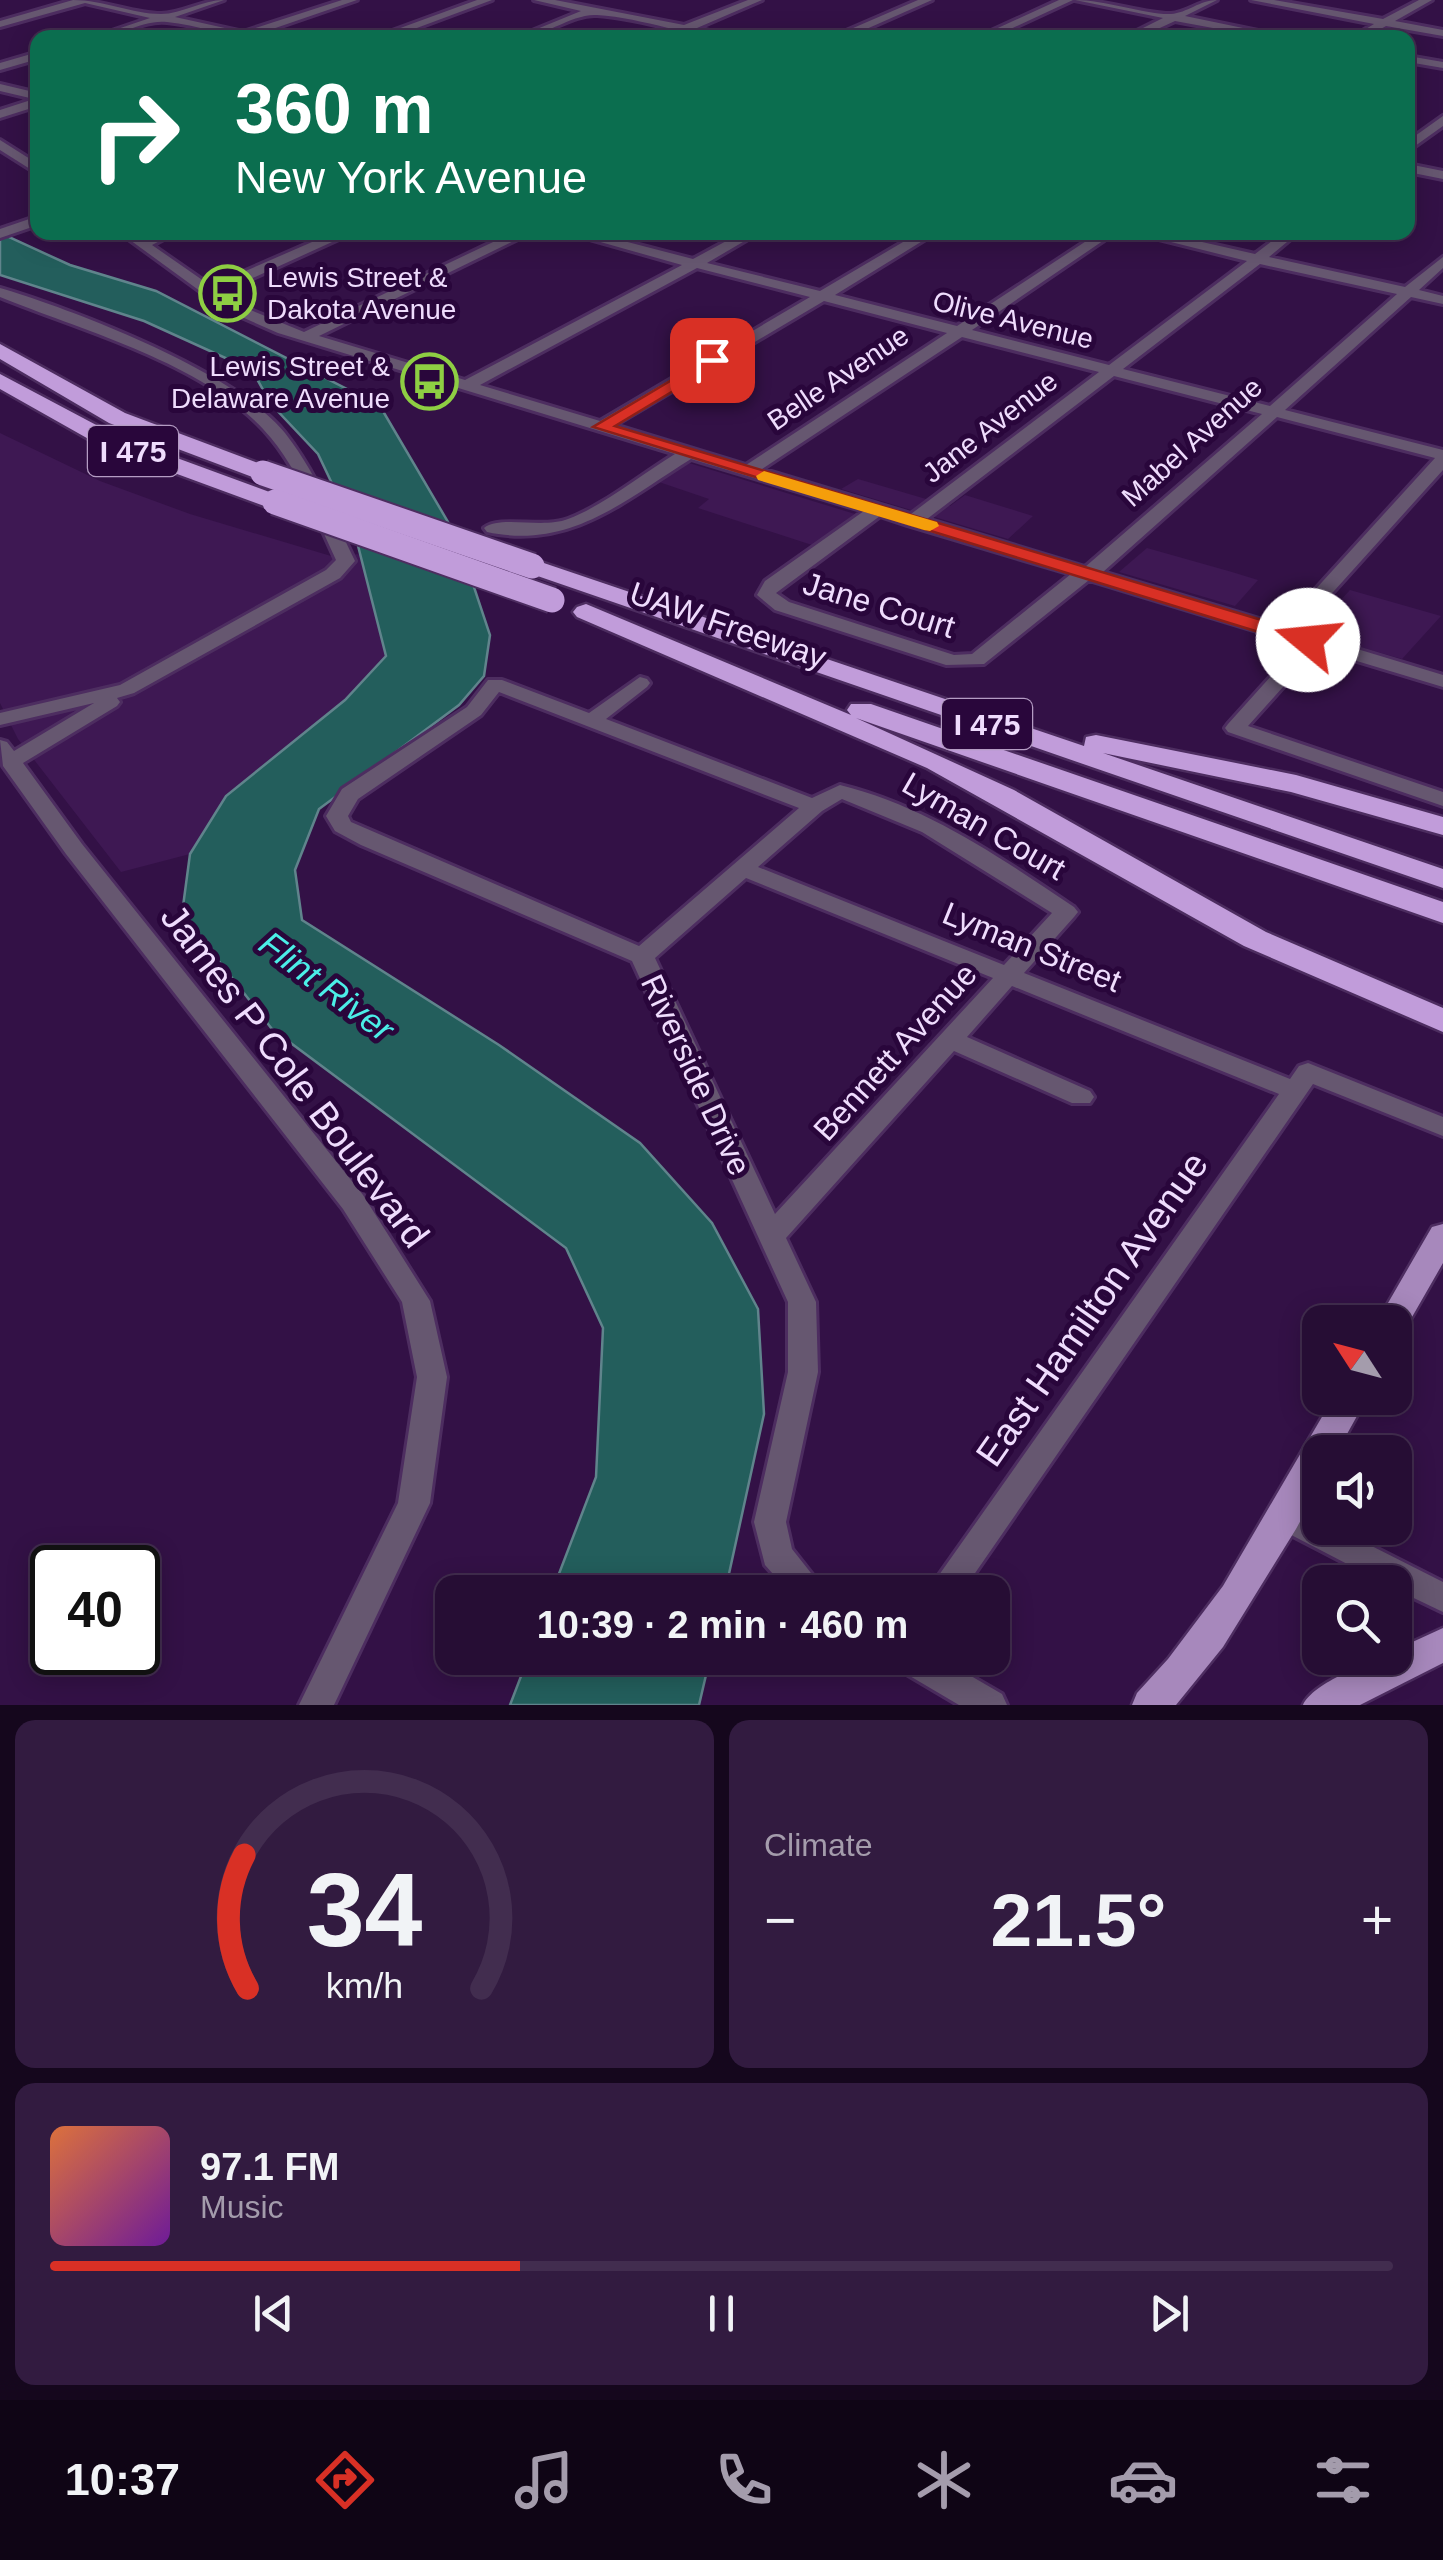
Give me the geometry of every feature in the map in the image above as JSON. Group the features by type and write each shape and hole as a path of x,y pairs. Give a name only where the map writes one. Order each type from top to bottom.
{"highway":[{"name":"UAW Freeway","path":"0,350 117,418 263,473 1443,879"},
{"name":"UAW Freeway","path":"0,380 110,441 275,502 1443,913"},
{"path":"586,612 937,762 1254,939 1443,1021"},
{"path":"879,686 1116,748 1310,788 1443,826"}],"main road":[{"path":"1403,1305 1443,1234"},
{"path":"1150,1705 1200,1650 1340,1415"},
{"path":"1322,1705 1443,1645"}],"street":[{"path":"0,24 85,0 217,30"},
{"path":"122,30 218,0"},
{"path":"266,30 352,0"},
{"path":"401,30 487,0"},
{"path":"540,0 694,30"},
{"path":"541,30 620,0"},
{"path":"680,30 757,0"},
{"path":"854,30 927,0"},
{"path":"999,30 1068,0"},
{"path":"1080,0 1240,30"},
{"path":"1145,30 1212,0"},
{"path":"1256,0 1443,33"},
{"path":"1370,30 1427,0 1443,3"},
{"path":"0,67 30,58"},
{"path":"1415,60 1443,66"},
{"path":"0,87 30,97"},
{"path":"0,114 30,103"},
{"path":"1415,142 1443,120"},
{"path":"0,144 30,165"},
{"path":"23,160 30,158"},
{"path":"1415,169 1443,174"},
{"path":"0,234 30,223"},
{"path":"137,240 246,316 305,337 1443,681"},
{"path":"142,244 152,240"},
{"path":"210,292 330,240"},
{"path":"305,337 509,240"},
{"name":"Olive Avenue","path":"602,240 1443,458"},
{"path":"466,386 739,240"},
{"path":"602,427 916,240"},
{"name":"Belle Avenue","path":"748,471 1098,240"},
{"path":"1174,240 1443,300"},
{"name":"Jane Avenue","path":"914,521 1281,240"},
{"name":"Mabel Avenue","path":"977,660 1087,574 1443,261"},
{"path":"0,292 161,358 239,402 274,431 299,467 346,562 333,574 127,690 5,754"},
{"path":"493,528 544,531 576,524 689,453"},
{"path":"1285,634 1443,458"},
{"name":"Jane Court","path":"877,510 772,585 766,595 782,606 942,658 977,660"},
{"path":"1312,642 1234,728 1443,799"},
{"path":"590,722 640,683"},
{"name":"Riverside Drive","path":"590,722 495,684 474,711 350,794 337,816 343,826 369,840 642,956 802,1302 802,1372 770,1522 777,1555 794,1575"},
{"path":"0,719 127,690"},
{"path":"590,722 814,806 642,956"},
{"name":"James P Cole Boulevard","path":"5,754 74,849 352,1202 416,1300 432,1377 414,1503 316,1705"},
{"name":"Lyman Court","path":"814,806 840,791 876,801 938,830 1066,912"},
{"name":"Lyman Street","path":"744,869 1008,974 1300,1081 1443,1127"},
{"name":"Bennett Avenue","path":"772,1236 1066,912"},
{"path":"951,1040 1081,1096"},
{"name":"East Hamilton Avenue","path":"956,1575 1300,1081"},
{"path":"1283,1516 1443,1598"},
{"path":"939,1675 990,1705"}],"shaded area":[{"path":"0,433 100,481 190,514 331,556 360,554 386,656 345,700 226,796 190,854 121,872 18,739 0,703"},
{"path":"689,463 855,514 812,545 698,508 709,499 659,482"},
{"path":"858,479 950,506 965,495 1033,516 1008,539 841,489"},
{"path":"1147,548 1258,580 1235,606 1119,572"},
{"path":"1350,590 1441,616 1402,659 1325,637 1315,628"}],"water":[{"name":"Flint River","path":"0,233 70,265 156,291 380,406 458,539 490,635 484,676 459,705 319,809 295,870 302,920 499,1045 640,1143 712,1223 758,1309 764,1414 729,1575 559,1575 596,1477 603,1328 566,1248 272,1029 182,914 190,854 226,796 345,700 386,656 354,530 318,454 271,404 252,370 144,321 0,275"},
{"path":"521,1675 706,1675 699,1705 510,1705"}],"slow traffic":[{"path":"764,476 930,526"}],"place":[{"name":"Lewis Street & Dakota Avenue","path":"228,293"},
{"name":"Lewis Street & Delaware Avenue","path":"429,382"}],"route":[{"path":"712,360 602,427 1308,640"}]}
